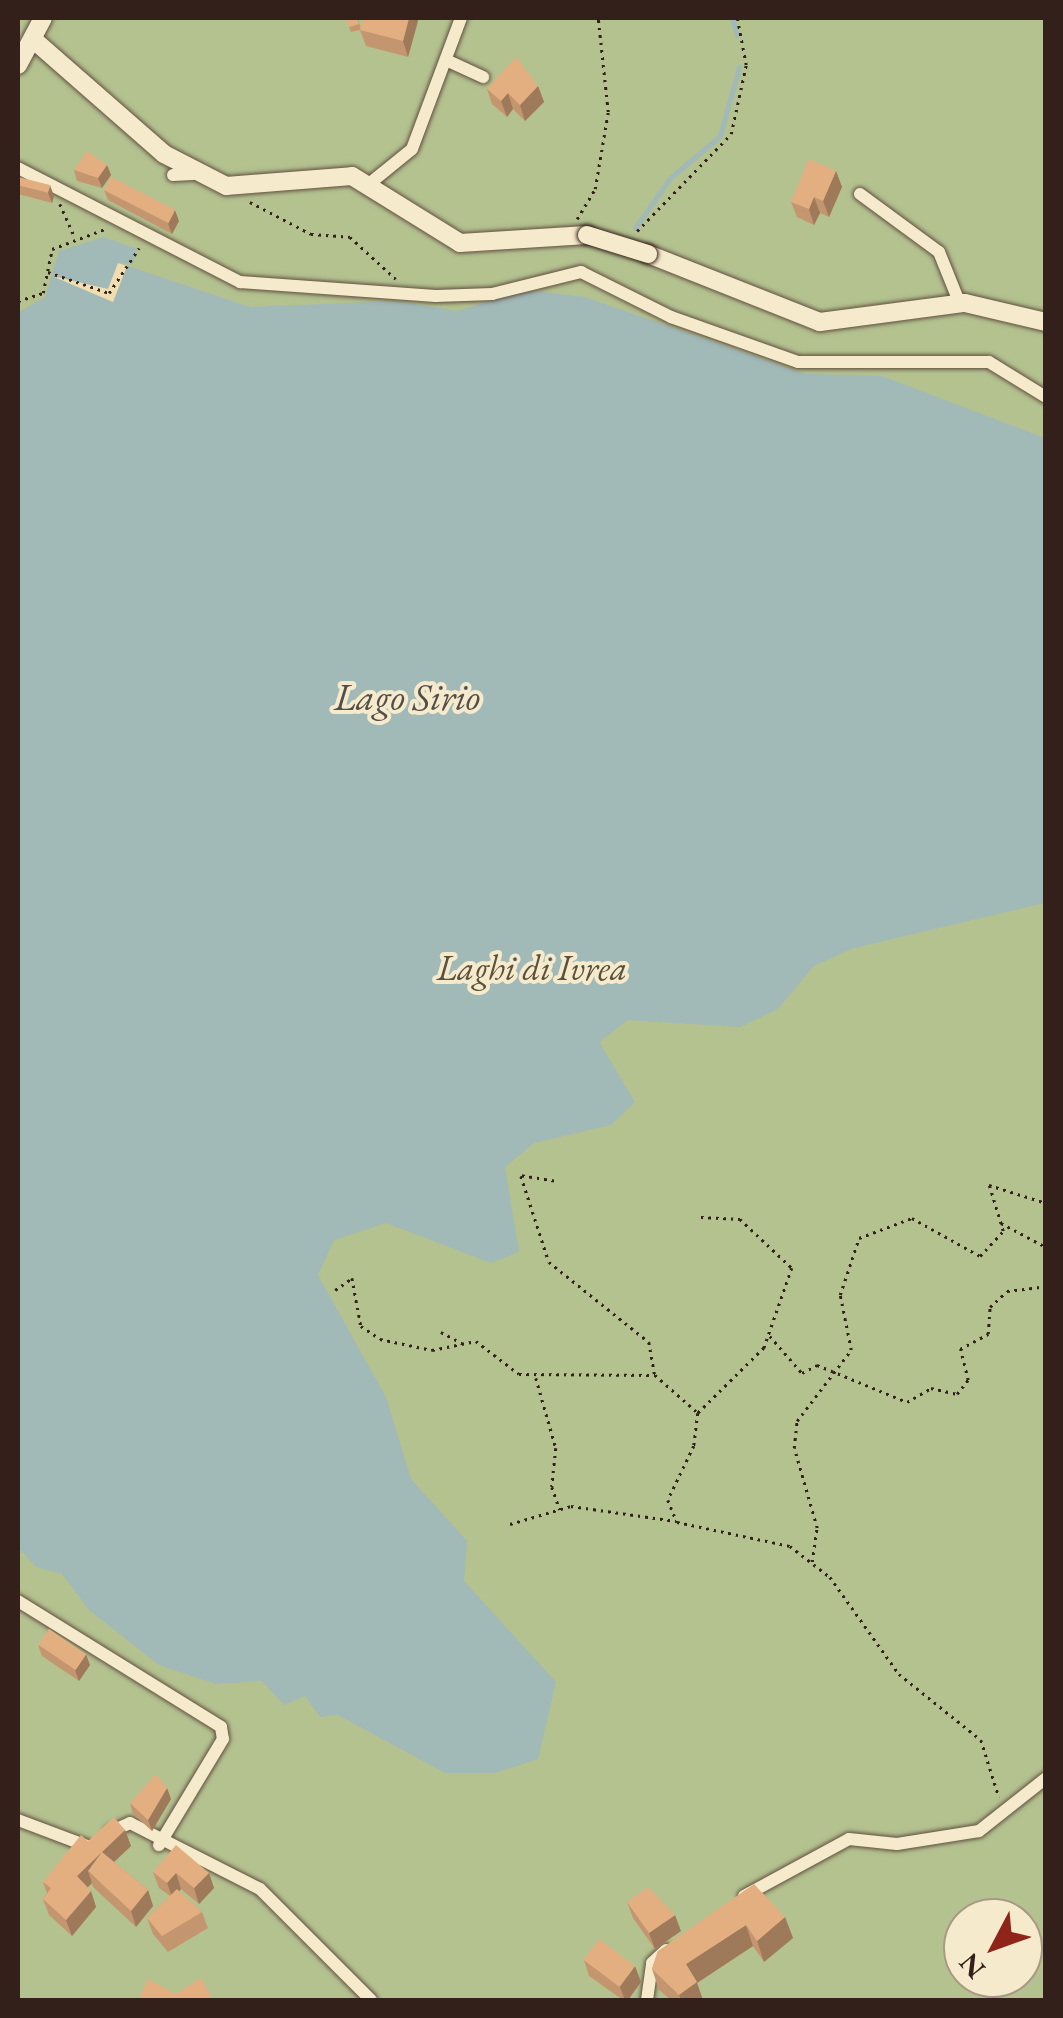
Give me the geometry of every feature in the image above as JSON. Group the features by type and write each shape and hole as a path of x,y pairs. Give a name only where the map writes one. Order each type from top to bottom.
{"main road":[{"path":"18,65 35,40 43,18"},
{"path":"35,40 193,174 249,186 306,173 370,184 460,243 580,233 648,254 820,322 960,304 1046,322"}],"street":[{"path":"370,184 412,149 461,18"},
{"path":"446,60 483,77"},
{"path":"18,168 216,276 408,292 492,294 581,272 671,317 798,362 989,362 1046,397"},
{"path":"172,175 193,174"},
{"path":"860,194 939,252 960,304"},
{"path":"18,1600 221,1727 224,1739 159,1845"},
{"path":"731,1903 849,1840 925,1842 979,1830 1046,1778"},
{"path":"18,1820 91,1847 130,1823 159,1845 260,1889 371,2000"},
{"path":"646,2000 652,1963 680,1940"}],"path":[{"path":"580,233 595,189 608,112 598,18"},
{"path":"624,238 732,134 746,65 737,18"},
{"path":"249,186 252,206 311,234 350,237 408,292"},
{"path":"60,205 76,238"},
{"path":"18,302 40,297 52,249 76,238 115,232"},
{"path":"48,272 109,293 123,263 133,266 140,243 130,237"},
{"path":"554,1181 521,1176 537,1240 558,1270 649,1342 655,1374 698,1413"},
{"path":"812,1563 817,1528 794,1448 797,1421 851,1350 840,1295 859,1238 912,1218 980,1256 1002,1232 989,1186 1046,1203"},
{"path":"677,1522 668,1500 694,1446 698,1413 769,1335 792,1268 783,1250 740,1219 701,1217"},
{"path":"999,1222 1046,1247"},
{"path":"335,1290 352,1278 360,1326 380,1339 432,1350 476,1342 536,1376 655,1374"},
{"path":"769,1335 784,1363 835,1372 908,1402 931,1388 958,1394 968,1380 960,1350 988,1334 990,1307 1007,1290 1046,1286"},
{"path":"441,1332 464,1344"},
{"path":"536,1376 556,1448 552,1487 561,1511"},
{"path":"510,1524 561,1511 677,1522 790,1546 812,1563 899,1674 981,1740 1003,1813"}],"green space":[{"name":"Laghi di Ivrea","path":"18,18 1045,18 1045,2000 18,2000"}],"water":[{"name":"Lago Sirio","path":"104,237 137,249 133,264 119,263 250,307 397,301 457,311 526,290 585,297 806,374 882,376 1045,438 1045,903 854,948 814,966 778,1009 740,1027 628,1020 599,1042 635,1102 611,1125 534,1143 505,1167 519,1252 491,1263 386,1223 334,1240 318,1275 386,1397 411,1479 467,1541 464,1581 556,1682 538,1759 495,1773 445,1773 338,1715 320,1717 305,1696 284,1705 262,1681 216,1684 159,1665 89,1610 62,1574 36,1567 18,1547 18,313 45,297 59,251"}],"pier":[{"path":"118,263 127,266 113,302 52,276 108,289"}],"building":[{"path":"346,18 357,18 359,24 349,27"},
{"path":"364,18 409,18 403,41 360,30"},
{"path":"516,57 538,86 520,105 508,93 501,101 487,89"},
{"path":"87,151 107,165 98,178 74,170"},
{"path":"809,159 836,171 823,201 814,197 809,209 791,202"},
{"path":"18,177 50,185 48,193 18,185"},
{"path":"111,177 175,210 168,223 104,190"},
{"path":"49,1629 86,1654 76,1670 38,1645"},
{"path":"156,1774 167,1788 148,1820 130,1803"},
{"path":"114,1817 125,1830 77,1876 91,1891 66,1920 43,1899 51,1888 43,1882 81,1835 88,1841"},
{"path":"176,1845 209,1873 194,1888 176,1873 167,1883 153,1872"},
{"path":"102,1852 148,1890 131,1911 88,1871"},
{"path":"754,1884 785,1917 757,1941 746,1925 686,1964 697,1982 679,1995 652,1969 658,1951"},
{"path":"648,1887 675,1915 649,1933 627,1902"},
{"path":"177,1889 202,1912 162,1936 147,1918"},
{"path":"599,1939 635,1966 619,1987 583,1960"},
{"path":"201,1978 213,2000 138,2000 148,1979 176,1994"}],"waterway":[{"path":"732,18 737,35"},
{"path":"635,228 670,178 720,136 739,67"}]}
